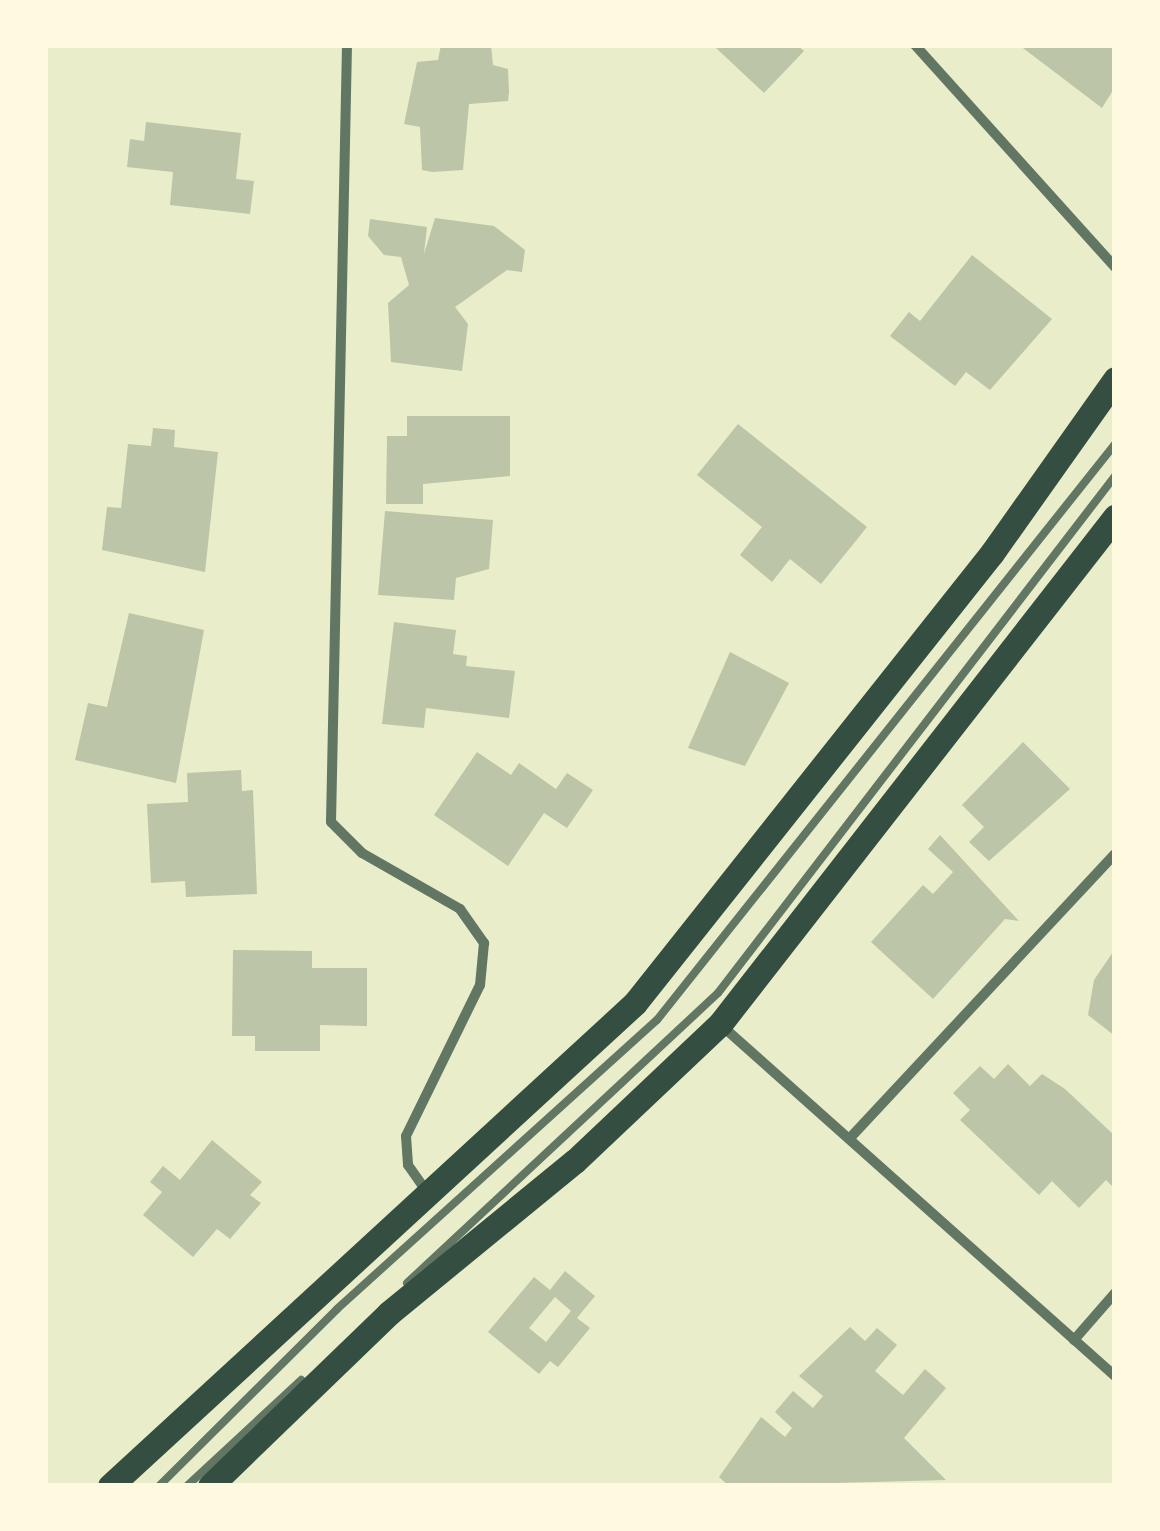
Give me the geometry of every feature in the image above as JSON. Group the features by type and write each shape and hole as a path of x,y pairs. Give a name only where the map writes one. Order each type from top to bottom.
{"main road":[{"path":"110,1486 426,1190 634,1003 992,553 1115,379"},
{"path":"210,1486 389,1313 575,1161 720,1024 1115,517"}],"street":[{"path":"347,45 331,822 362,854 472,918 484,957 480,985 406,1136 408,1165 426,1190"},
{"path":"915,45 1115,267"},
{"path":"850,1138 1115,854"},
{"path":"720,1024 1115,1376"},
{"path":"1074,1340 1115,1293"}],"lane":[{"path":"159,1486 337,1309 657,1020 1115,444"},
{"path":"187,1486 718,993 1115,476"}],"building":[{"path":"441,45 491,45 493,65 508,69 509,92 508,101 469,104 463,170 432,172 422,170 420,127 404,124 417,62 438,60"},
{"path":"797,45 804,51 764,93 715,47"},
{"path":"1019,45 1115,45 1115,87 1102,108"},
{"path":"146,122 241,133 236,179 254,181 250,214 170,205 173,172 127,167 130,139 144,141"},
{"path":"435,218 494,226 525,250 522,272 507,270 455,307 468,324 462,371 391,362 388,303 409,285 401,257 384,255 368,236 370,219 427,227 424,254"},
{"path":"972,255 1052,319 990,390 966,372 955,386 890,336 909,312 920,321"},
{"path":"407,416 510,416 510,476 423,484 423,504 386,504 387,436 407,436"},
{"path":"738,424 867,527 821,584 790,559 772,582 740,555 762,527 697,475"},
{"path":"153,428 175,430 174,447 218,452 205,572 102,550 107,507 121,508 128,444 151,446"},
{"path":"385,511 493,520 489,569 456,578 454,600 378,595"},
{"path":"129,613 204,630 176,783 75,760 88,703 107,707"},
{"path":"394,622 456,630 453,654 467,656 466,666 515,671 509,718 426,708 424,728 382,724"},
{"path":"730,652 789,683 745,766 688,748"},
{"path":"1023,742 1070,789 989,861 969,842 984,827 962,805"},
{"path":"477,752 511,775 519,763 556,789 567,773 593,790 567,828 544,813 508,866 434,815"},
{"path":"241,770 242,791 253,790 257,894 186,897 185,881 151,883 147,804 188,802 187,773"},
{"path":"940,835 1019,921 1005,919 933,999 871,942 923,885 933,894 953,872 928,849"},
{"path":"1115,949 1115,1036 1088,1015 1094,980"},
{"path":"233,950 312,951 312,968 367,968 367,1026 320,1025 320,1051 255,1051 255,1036 232,1036"},
{"path":"1008,1064 1030,1086 1042,1074 1065,1089 1115,1136 1115,1189 1106,1180 1079,1208 1052,1181 1039,1195 960,1120 970,1110 953,1093 980,1066 994,1079"},
{"path":"212,1140 262,1182 250,1195 261,1203 230,1239 217,1229 193,1257 143,1215 162,1192 150,1182 163,1166 180,1180"},
{"path":"565,1271 595,1296 577,1318 590,1328 558,1367 550,1361 539,1374 488,1332 534,1277 550,1290","holes":["555,1297 571,1311 546,1342 529,1328"]},
{"path":"850,1327 865,1341 877,1328 897,1345 875,1371 903,1395 925,1369 946,1388 904,1438 946,1480 729,1486 719,1477 761,1417 785,1437 792,1428 775,1412 793,1391 813,1408 823,1396 799,1376"}]}
